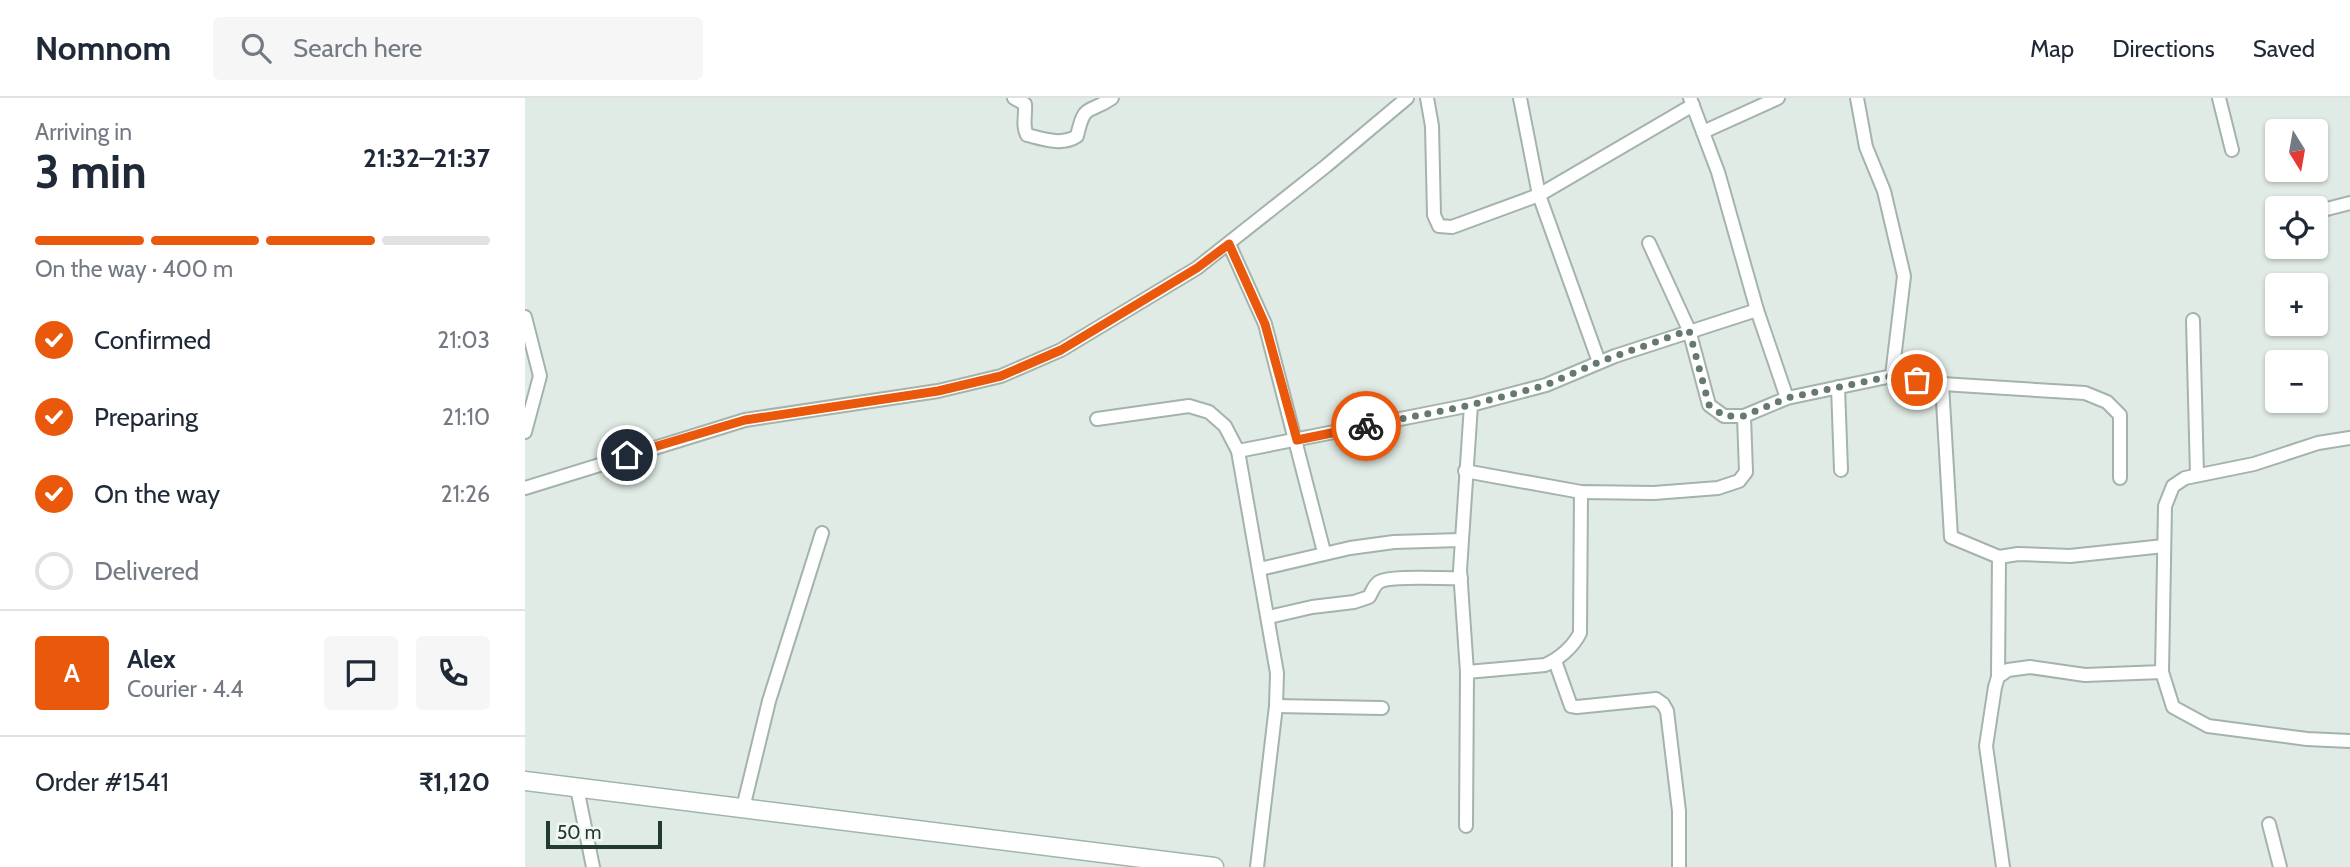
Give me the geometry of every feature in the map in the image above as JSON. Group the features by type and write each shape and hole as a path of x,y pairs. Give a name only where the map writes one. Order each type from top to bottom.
{"main road":[{"path":"525,782 1214,867"}],"street":[{"path":"1014,98 1025,104 1023,127 1027,135 1052,141 1070,140 1077,136 1081,118 1089,108 1102,105 1112,98"},
{"path":"525,488 745,420 938,391 1001,376 1061,350 1197,268 1407,98"},
{"path":"1427,98 1432,127 1434,215 1439,226 1452,227 1539,195 1691,102 1718,172 1757,310 1787,398"},
{"path":"1520,98 1539,195 1599,362"},
{"path":"1703,132 1778,98"},
{"path":"1857,98 1866,147 1884,191 1904,276 1892,376"},
{"path":"2218,98 2232,150"},
{"path":"2328,209 2350,203"},
{"path":"1649,243 1689,330 1709,405 1724,416 1744,416 1787,398 1892,376 1942,384 2085,393 2107,402 2120,415 2120,478"},
{"path":"1229,244 1265,324 1325,552"},
{"path":"1238,451 1471,405 1546,385 1599,362 1689,330 1757,310"},
{"path":"525,317 540,376 525,432"},
{"path":"2193,320 2197,475"},
{"path":"1942,384 1951,537 1999,557 2018,554 2070,556 2164,546"},
{"path":"1838,387 1841,470"},
{"path":"1466,825 1467,672 1461,540 1471,405"},
{"path":"1097,419 1189,406 1209,412 1225,426 1238,451 1277,673 1276,706 1257,867"},
{"path":"1465,471 1581,492 1654,493 1718,488 1739,481 1746,472 1744,416"},
{"path":"2350,438 2318,443 2254,464 2197,475 2180,480 2173,486 2165,506 2162,672 2173,707 2208,726 2307,739 2350,741"},
{"path":"1467,672 1545,665 1555,661 1576,641 1580,634 1581,492"},
{"path":"743,808 769,701 822,533"},
{"path":"1260,569 1325,552 1394,542 1461,540"},
{"path":"1999,557 1999,677 1986,746 2003,867"},
{"path":"1269,617 1313,607 1354,602 1369,597 1380,582 1396,579 1461,578"},
{"path":"1555,661 1571,706 1577,708 1656,699 1663,704 1667,711 1679,811 1679,867"},
{"path":"1999,677 2008,670 2029,667 2085,675 2162,672"},
{"path":"1276,706 1382,708"},
{"path":"577,788 593,867"},
{"path":"2269,824 2280,867"}],"way so far":[{"path":"1366,426 1471,405 1546,385 1599,362 1689,330 1709,405 1724,416 1744,416 1787,398 1892,376 1917,380"}],"route":[{"path":"627,455 745,420 938,391 1001,376 1061,350 1197,268 1229,244 1265,324 1297,440 1366,426"}]}
